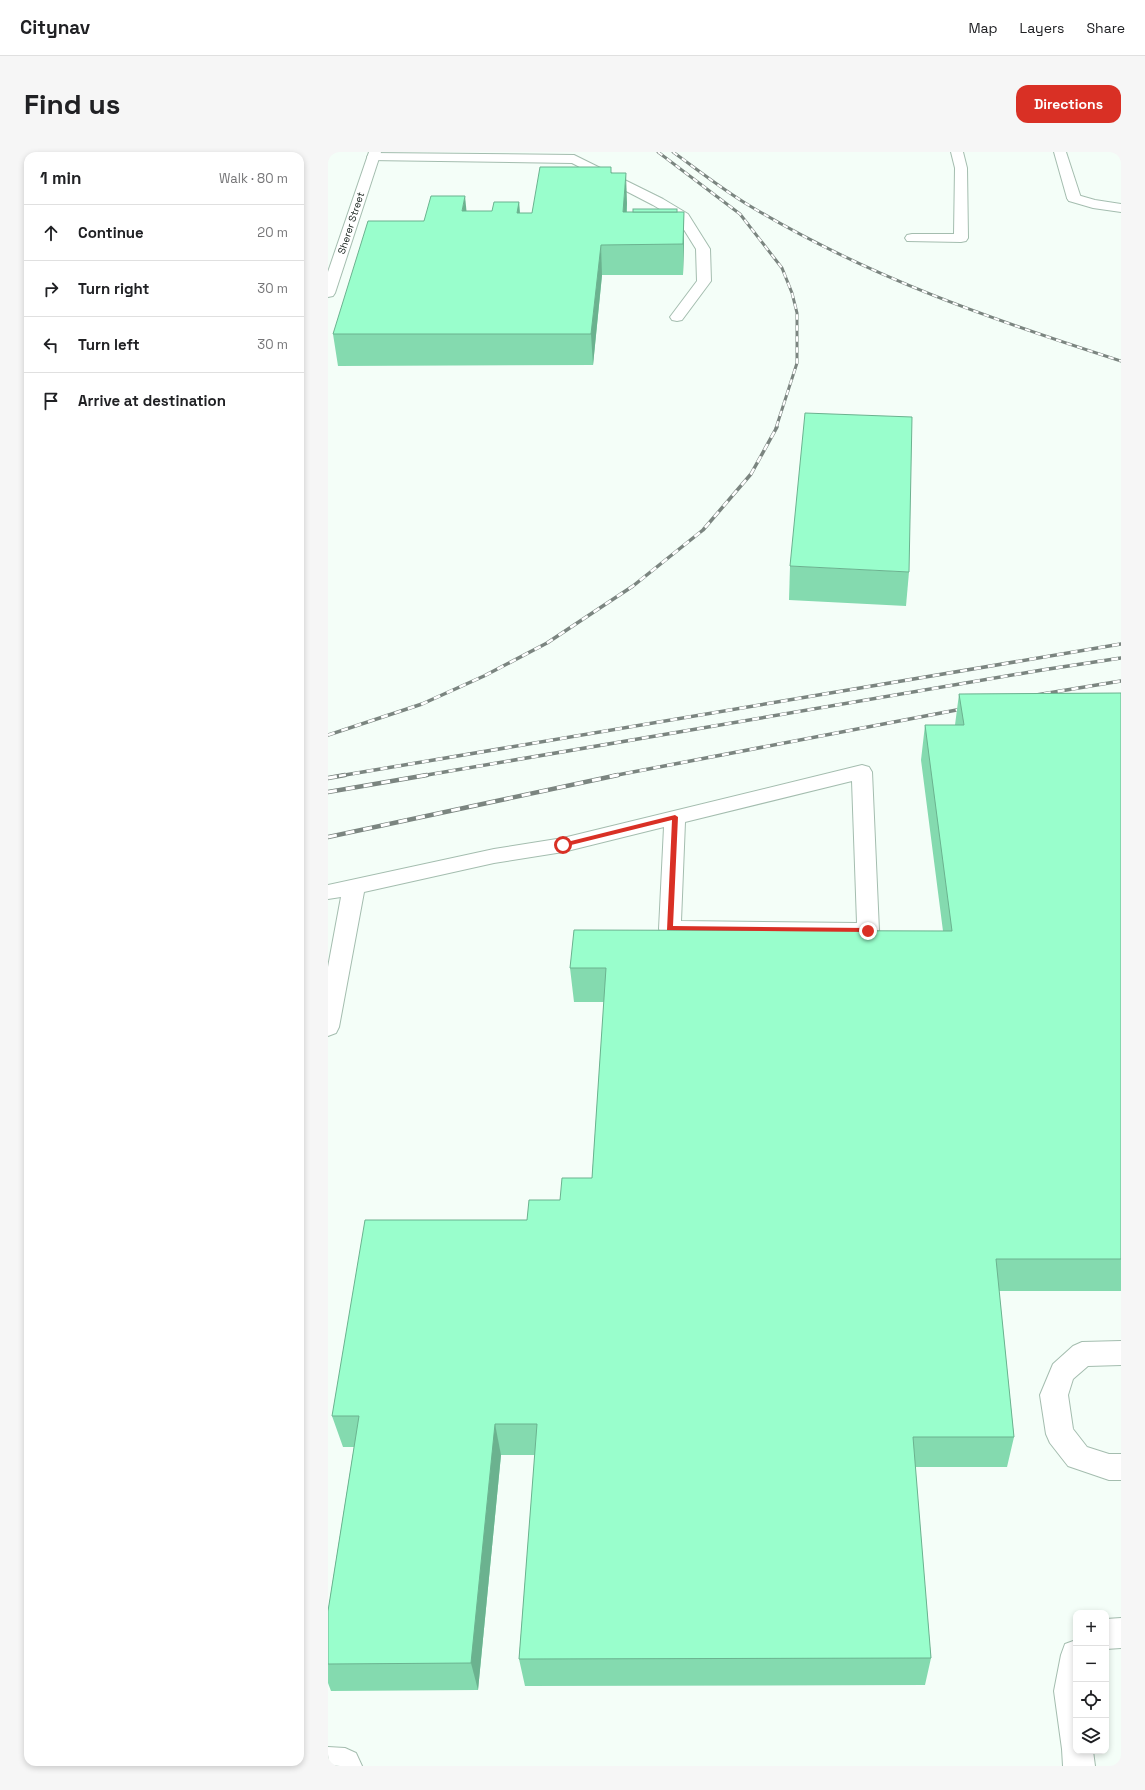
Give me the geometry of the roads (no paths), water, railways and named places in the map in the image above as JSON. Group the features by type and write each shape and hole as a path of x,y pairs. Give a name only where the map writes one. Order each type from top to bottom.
{"street":[{"path":"912,238 961,238 961,168 957,152"},
{"path":"1060,152 1074,198 1092,204 1121,208"},
{"path":"374,155 574,159 658,202 683,217 703,249 704,281 677,318"},
{"name":"Sherer Street","path":"328,293 374,155"},
{"path":"328,892 494,856 563,845 675,817 862,772 868,931 670,929 675,817"},
{"path":"328,1027 354,886"},
{"path":"1121,1353 1082,1354 1062,1372 1054,1395 1060,1434 1078,1457 1109,1467 1121,1467"},
{"path":"1109,1634 1121,1633"},
{"path":"1073,1670 1069,1691 1073,1721"},
{"path":"1077,1754 1079,1766"},
{"path":"328,1762 344,1764 346,1766"}],"railway":[{"path":"658,152 740,214 782,268 792,293 797,313 797,363 776,428"},
{"path":"673,152 740,200 794,231 839,254 885,275 978,312 1121,361"},
{"path":"328,735 422,704 484,676 547,643 633,586 703,530 751,474 777,427"},
{"path":"339,776 1121,644"},
{"path":"421,776 1042,670 1121,658"},
{"path":"1030,696 1121,681"},
{"path":"612,776 967,708"},
{"path":"328,778 345,775"},
{"path":"328,792 427,775"},
{"path":"328,837 618,775"}]}
